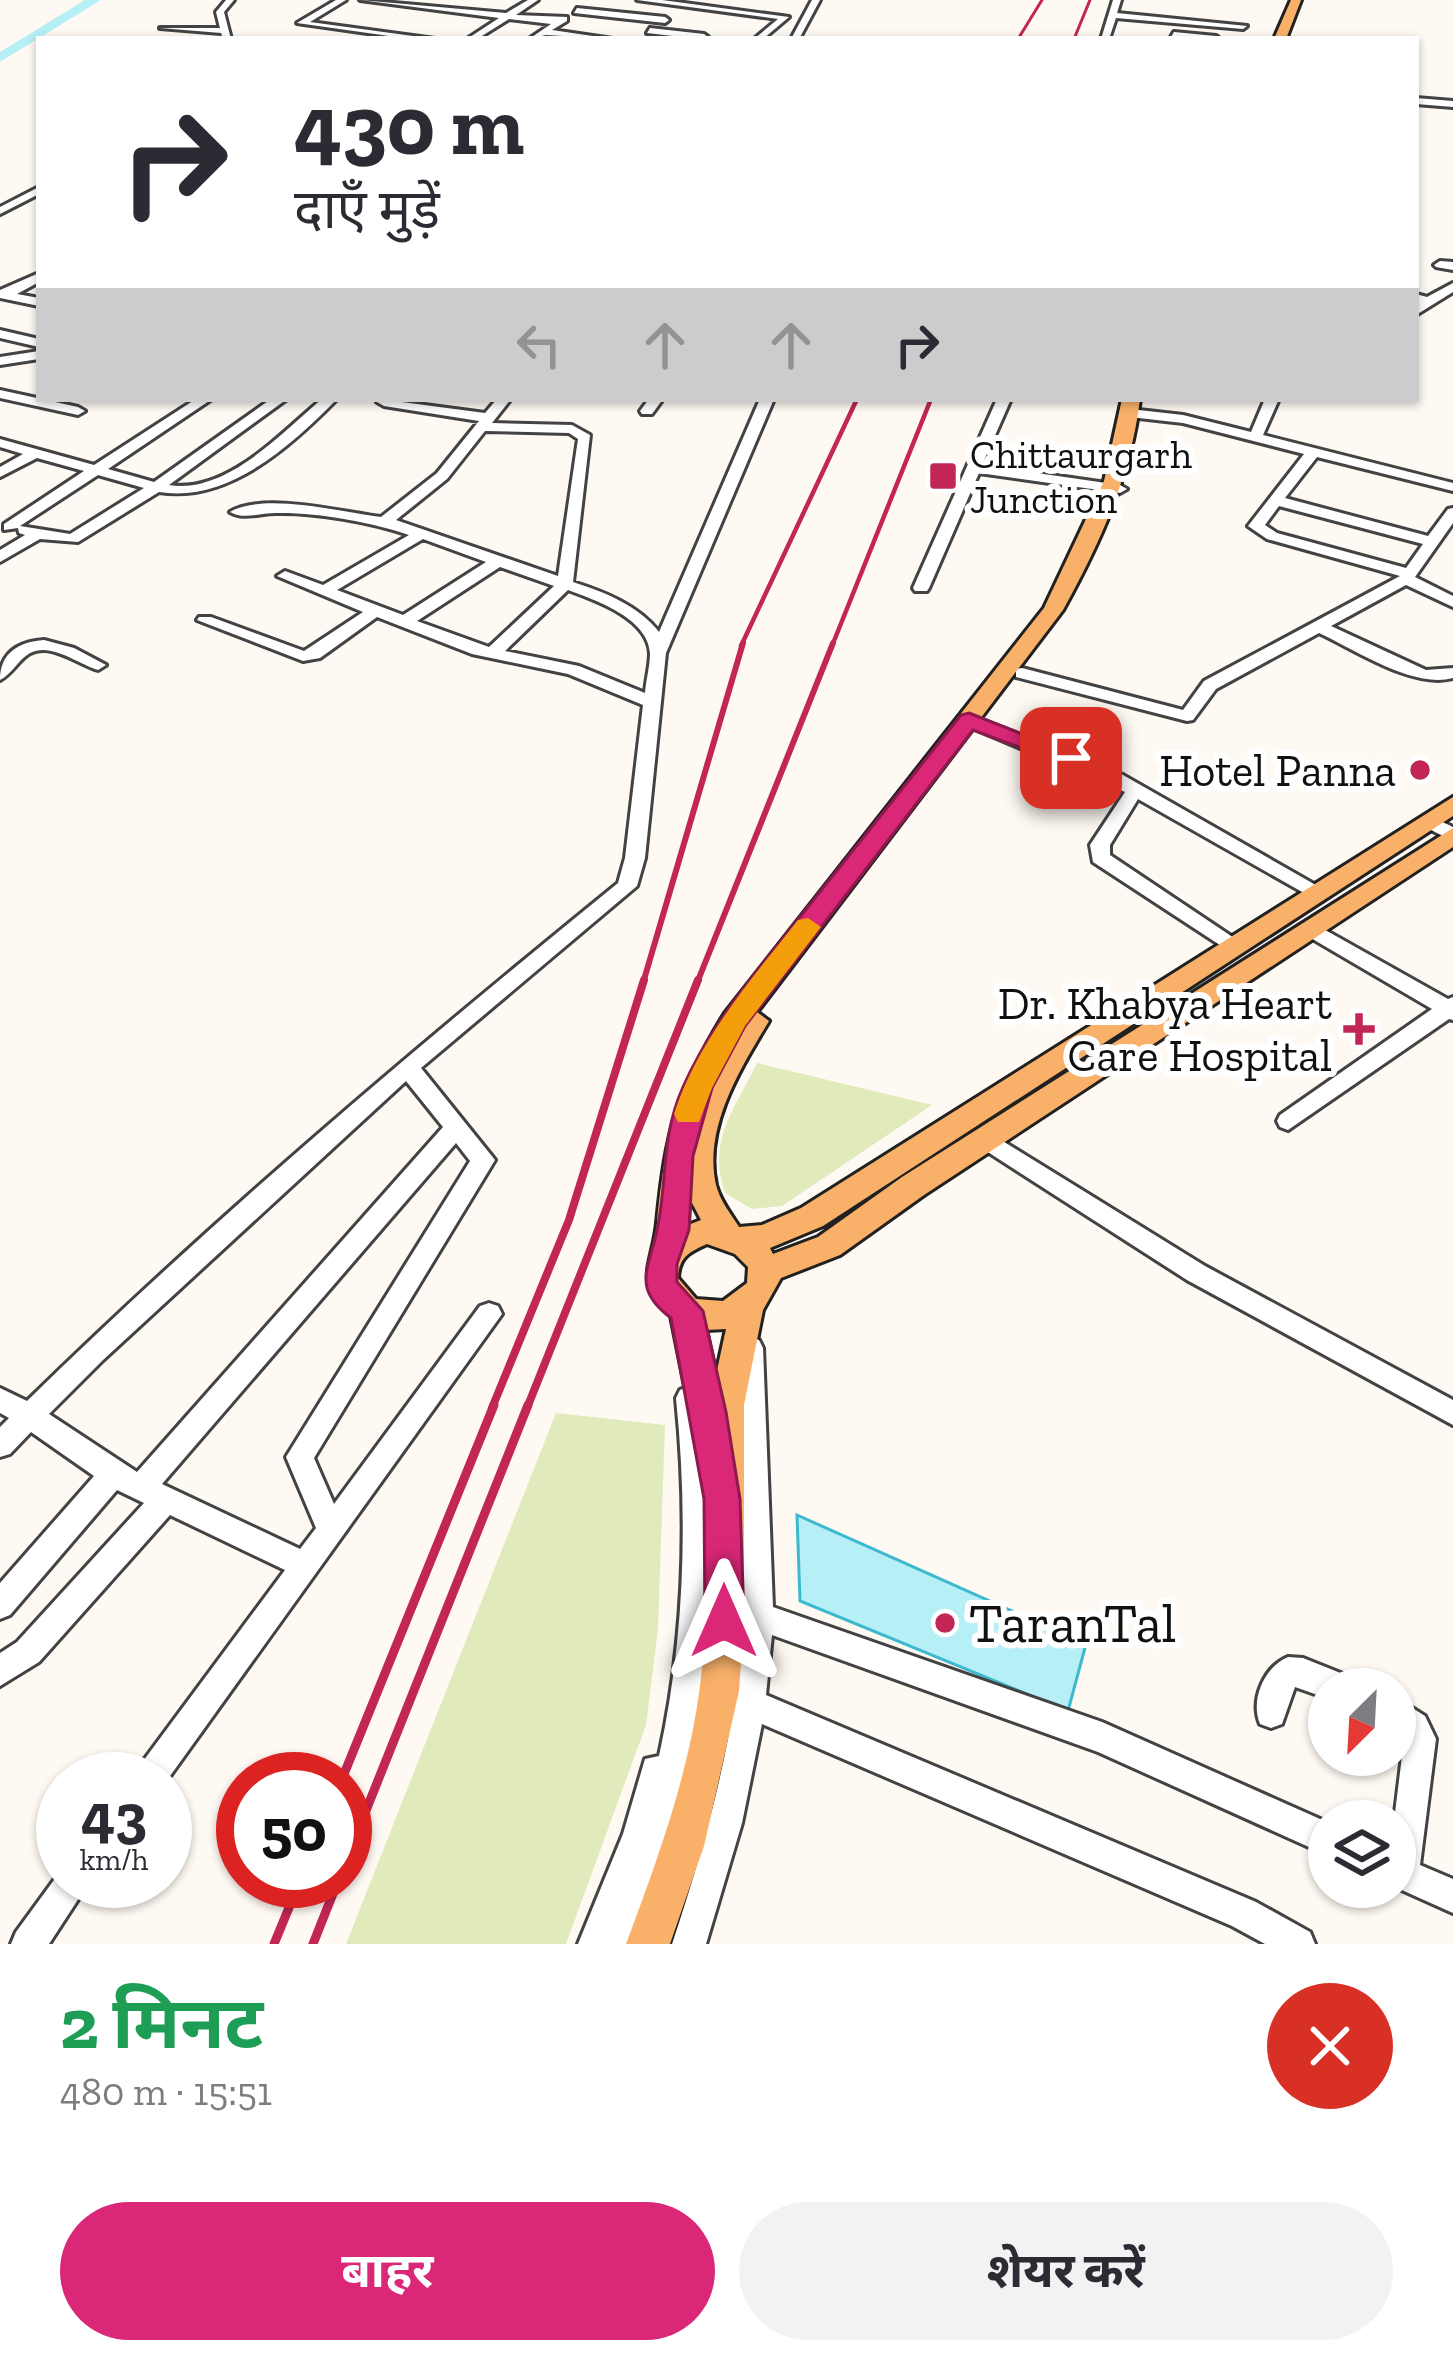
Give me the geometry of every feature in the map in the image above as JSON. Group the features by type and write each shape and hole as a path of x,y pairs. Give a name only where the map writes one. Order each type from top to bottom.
{"main road":[{"path":"1281,36 1296,0"},
{"path":"1293,36 1307,0"},
{"path":"722,1499 678,1305 661,1282 661,1264 669,1249 677,1156 697,1088 735,1020 975,722 1022,673 1078,589 1114,488 1136,406"},
{"path":"648,1944 683,1846 719,1691 727,1405 757,1288 758,1254 736,1236 705,1198 698,1160 733,1060 752,1025 1053,610 1114,488"},
{"path":"669,1249 705,1231 766,1237 812,1217 1318,892 1447,825"},
{"path":"678,1305 707,1316 730,1313 757,1288 829,1246 913,1186 1311,929 1447,825"}],"street":[{"path":"163,34 225,35 220,12 230,0"},
{"path":"342,0 301,23 406,36"},
{"path":"364,0 560,22"},
{"path":"410,16 437,0"},
{"path":"476,36 534,0"},
{"path":"538,36 595,0"},
{"path":"641,0 785,17 762,36"},
{"path":"797,36 816,0"},
{"path":"1106,36 1117,0"},
{"path":"643,36 686,5"},
{"path":"705,36 738,10"},
{"path":"578,11 665,20"},
{"path":"1112,15 1243,26"},
{"path":"1174,36 1182,21"},
{"path":"1207,36 1213,23"},
{"path":"381,33 396,24"},
{"path":"650,31 687,36"},
{"path":"544,32 581,36"},
{"path":"1419,100 1453,104"},
{"path":"0,211 36,192"},
{"path":"0,200 16,203"},
{"path":"2,295 36,278"},
{"path":"1422,299 1453,287"},
{"path":"2,295 36,301"},
{"path":"0,334 36,342"},
{"path":"0,361 36,355"},
{"path":"0,394 21,406 78,411"},
{"path":"5,525 200,402"},
{"path":"5,525 67,540 80,537 276,402"},
{"path":"0,443 186,493 254,459 325,402"},
{"path":"382,522 442,476 502,402"},
{"path":"0,1445 407,1067 627,886 658,653 766,402"},
{"path":"921,588 1003,402"},
{"path":"1256,436 1271,402"},
{"path":"384,403 484,423 583,433 565,584 492,654"},
{"path":"1136,406 1206,418 1256,436 1453,487"},
{"path":"1314,451 1256,522 1264,533 1408,576 1453,602"},
{"path":"0,473 35,453"},
{"path":"971,468 1114,488"},
{"path":"1274,500 1432,542"},
{"path":"237,512 278,508 382,522 421,534 627,610 655,638 658,653"},
{"path":"1022,673 1187,716 1210,685 1408,576 1453,512"},
{"path":"0,557 37,534"},
{"path":"324,591 421,534"},
{"path":"404,622 498,561"},
{"path":"285,576 492,654 573,670 652,702"},
{"path":"205,620 303,656 314,654 375,611"},
{"path":"1318,626 1422,675 1453,673"},
{"path":"0,675 17,651 35,644 49,644 98,665"},
{"path":"975,722 1071,758 1318,892"},
{"path":"1135,790 1100,845 1100,858 1236,946"},
{"path":"1288,1120 1451,1008 1311,929"},
{"path":"331,1530 300,1457 483,1160 407,1067"},
{"path":"0,1671 28,1652 456,1127"},
{"path":"988,1141 1196,1273 1453,1413"},
{"path":"689,1944 718,1858 748,1703 758,1616 749,1351 757,1288"},
{"path":"616,1944 655,1840 678,1729 694,1613 696,1447 678,1305"},
{"path":"169,1752 489,1314"},
{"path":"0,1400 31,1415 112,1474 305,1565"},
{"path":"0,1605 112,1474"},
{"path":"595,1944 639,1834 694,1613"},
{"path":"758,1616 1102,1738 1308,1831"},
{"path":"1271,1713 1277,1685 1288,1672 1308,1675"},
{"path":"748,1703 1244,1914 1298,1944"},
{"path":"1416,1731 1420,1739 1416,1764"},
{"path":"1416,1879 1453,1896"},
{"path":"28,1944 54,1908"}],"green space":[{"path":"757,1063 932,1105 782,1206 752,1209 725,1193 719,1157 726,1126"},
{"path":"556,1413 665,1425 658,1629 646,1725 566,1944 346,1944 360,1908 372,1908 372,1878"}],"water":[{"name":"TaranTal","path":"797,1515 1086,1644 1068,1711 800,1601"}],"waterway":[{"path":"0,58 94,0"}],"railway":[{"path":"1020,36 1042,0"},
{"path":"1075,36 1090,0"},
{"path":"741,646 856,402"},
{"path":"832,646 930,402"},
{"path":"643,983 743,643"},
{"path":"697,983 833,643"},
{"path":"492,1408 569,1220 644,980"},
{"path":"527,1408 698,980"},
{"path":"353,1752 494,1405"},
{"path":"372,1795 528,1405"},
{"path":"274,1944 289,1908"},
{"path":"313,1944 327,1908"}],"slow traffic":[{"path":"689,1114 713,1054 808,927"}],"place":[{"name":"Chittaurgarh Junction","path":"943,476"},
{"name":"Hotel Panna","path":"1420,770"},
{"name":"Dr. Khabya Heart Care Hospital","path":"1359,1029"},
{"name":"TaranTal","path":"945,1623"}],"route":[{"path":"724,1621 722,1499 708,1412 686,1311 670,1299 661,1282 661,1264 673,1230 677,1156 697,1088 735,1020 969,720 1071,758"}]}
